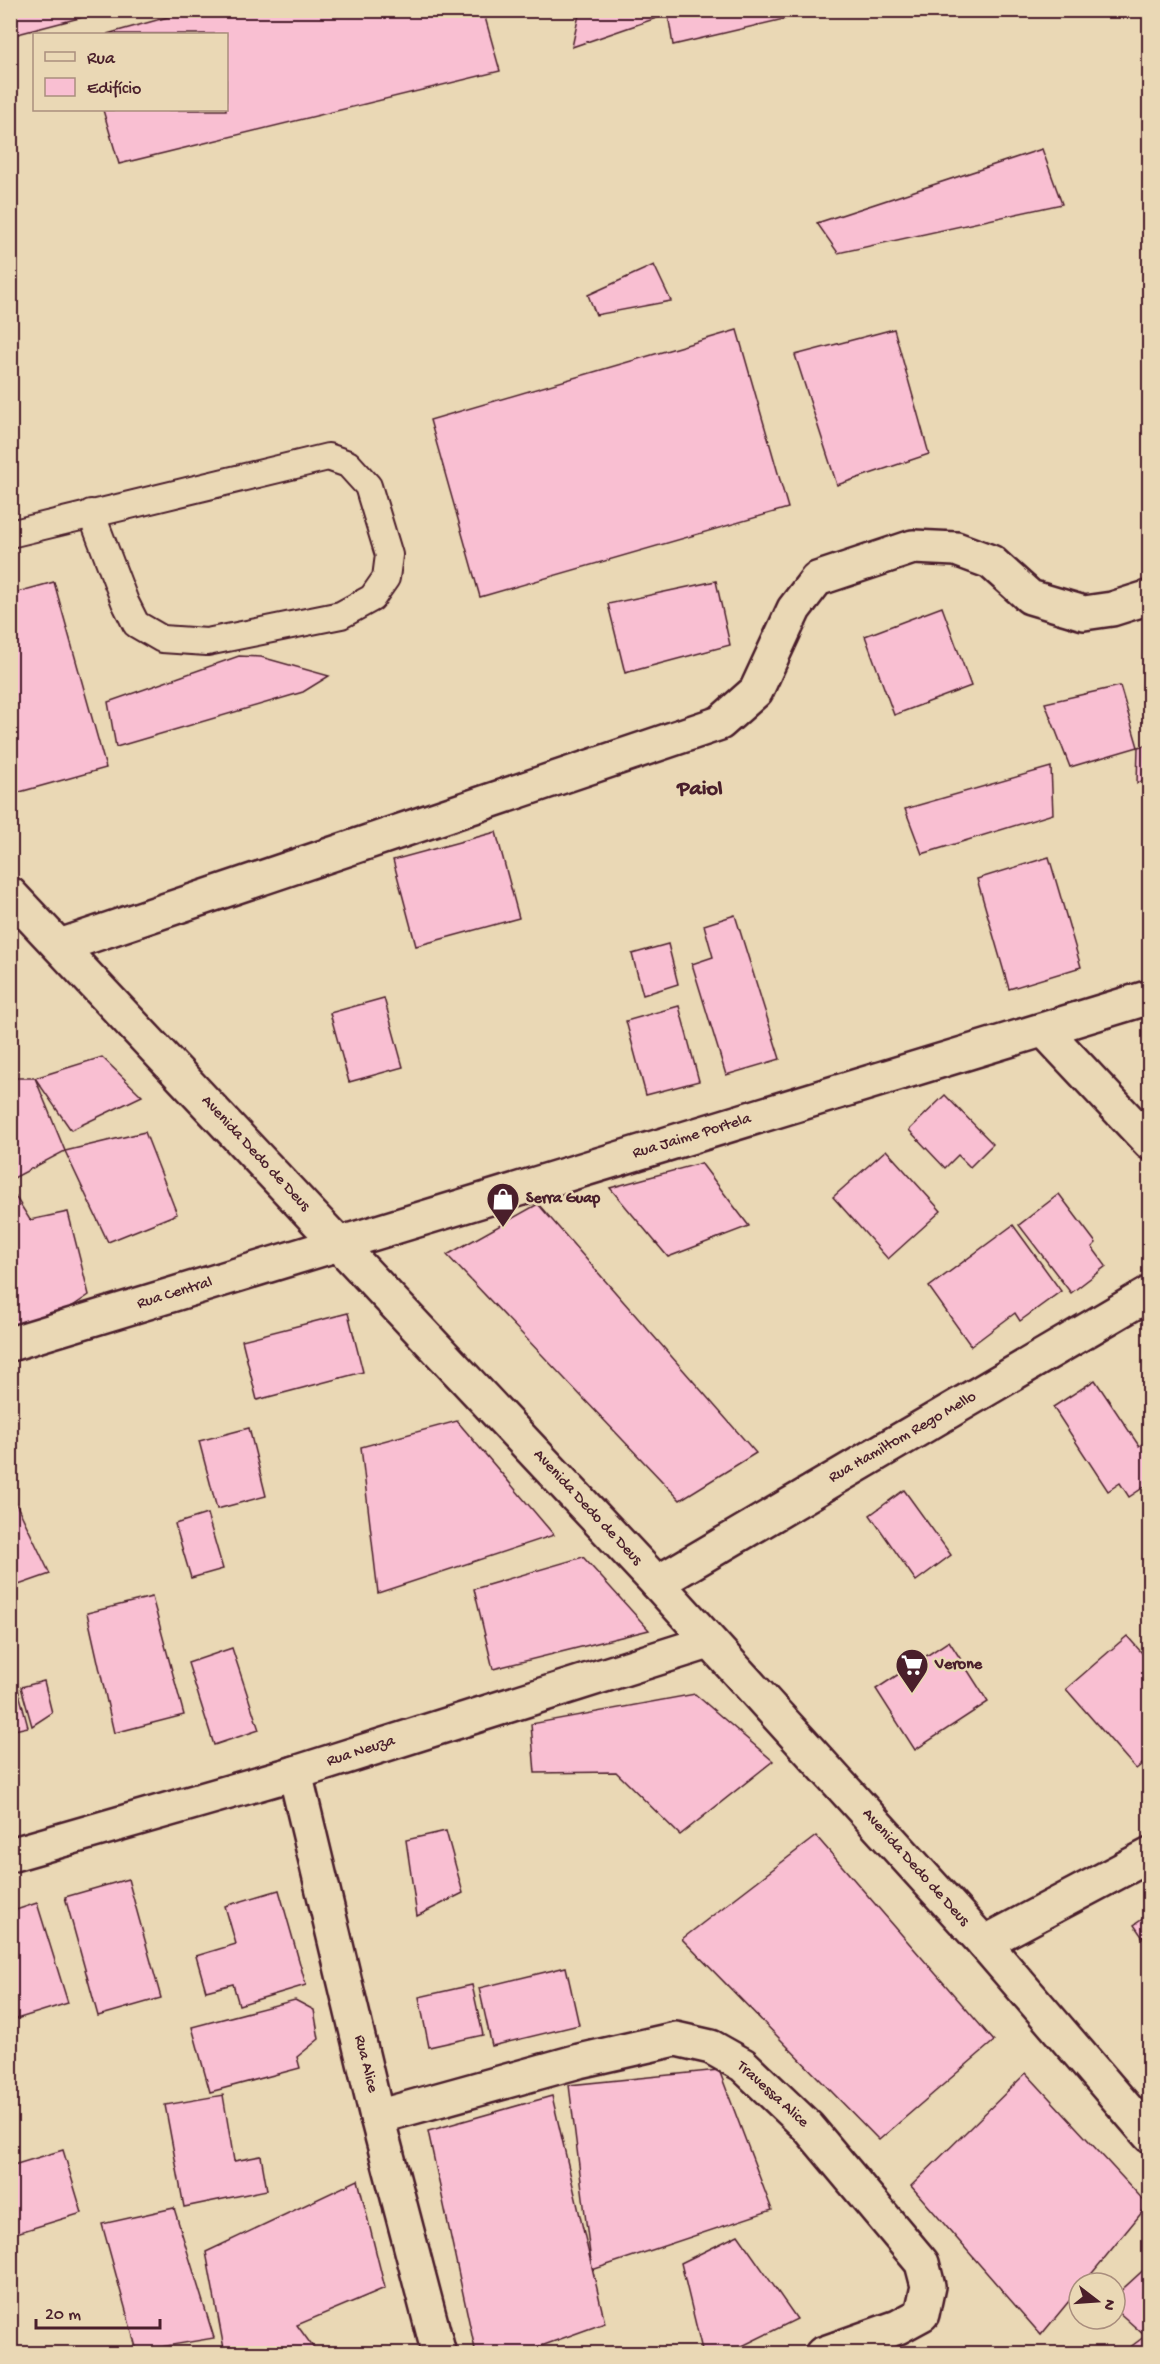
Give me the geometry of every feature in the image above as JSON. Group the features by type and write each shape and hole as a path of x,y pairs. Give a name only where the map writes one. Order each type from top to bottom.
{"street":[{"path":"60,946 720,723 756,691 794,609 817,579 849,566 913,547 956,549 991,562 1030,597 1059,607 1084,613 1112,609 1149,597"},
{"name":"Avenida Dedo de Deus","path":"10,894 657,1583 984,1943 1149,2136"},
{"name":"Rua Jaime Portela","path":"339,1245 1149,997"},
{"path":"1044,1030 1149,1143"},
{"name":"Rua Central","path":"10,1344 339,1245"},
{"name":"Rua Hamiltom Rego Mello","path":"657,1583 1149,1293"},
{"name":"Rua Neuza","path":"10,1855 295,1773 709,1642"},
{"name":"Rua Alice","path":"295,1773 377,2117 439,2354"},
{"path":"984,1943 1149,1855"},
{"name":"Travessa Alice","path":"377,2117 579,2061 676,2039 711,2047 743,2065 808,2127 922,2263 928,2286 922,2314 898,2327 822,2354"}],"lane":[{"path":"10,534 91,513 328,457 348,464 368,486 389,555 386,578 372,598 341,615 207,642 162,639 136,624 125,603 91,513"}],"building":[{"path":"10,10 110,10 10,36"},
{"path":"193,10 483,10 500,71 119,164 103,111 228,111 228,33 111,33"},
{"path":"580,10 822,10 673,45 668,14 572,47"},
{"path":"1042,149 1062,204 838,253 817,223"},
{"path":"654,265 671,301 596,315 588,295"},
{"path":"894,329 929,454 837,485 795,355"},
{"path":"737,330 788,508 480,597 430,420"},
{"path":"716,581 730,645 625,673 608,604"},
{"path":"54,582 106,768 16,793 10,775 10,594"},
{"path":"942,607 971,686 894,715 865,636"},
{"path":"239,656 261,657 329,676 303,692 116,747 108,702"},
{"path":"1120,686 1138,747 1070,767 1045,703"},
{"path":"1150,744 1150,778 1137,783 1138,747"},
{"path":"1051,767 1053,814 922,854 905,809"},
{"path":"496,832 519,918 416,946 393,860"},
{"path":"1049,857 1081,967 1009,989 977,879"},
{"path":"735,915 780,1059 726,1075 692,964 713,957 704,925"},
{"path":"668,944 678,984 643,995 632,954"},
{"path":"384,998 403,1067 349,1082 330,1013"},
{"path":"679,1006 699,1081 646,1095 626,1021"},
{"path":"102,1057 142,1096 71,1130 35,1078"},
{"path":"10,1078 35,1078 65,1151 10,1180"},
{"path":"945,1095 993,1144 970,1167 958,1155 945,1168 909,1130"},
{"path":"145,1132 177,1214 108,1242 65,1151"},
{"path":"886,1150 941,1211 888,1259 833,1197"},
{"path":"701,1163 749,1226 668,1257 610,1188"},
{"path":"10,1188 30,1220 68,1212 89,1295 58,1316 10,1329"},
{"path":"1059,1194 1096,1243 1092,1247 1106,1266 1071,1293 1019,1225"},
{"path":"538,1204 756,1453 680,1500 447,1255"},
{"path":"1013,1225 1061,1291 1020,1321 1015,1313 971,1346 929,1287"},
{"path":"348,1313 363,1372 257,1400 242,1340"},
{"path":"1095,1380 1139,1446 1145,1442 1150,1449 1150,1483 1129,1497 1120,1483 1108,1491 1053,1407"},
{"path":"457,1421 554,1535 378,1593 361,1447"},
{"path":"249,1428 266,1496 217,1509 199,1441"},
{"path":"904,1490 951,1555 916,1581 870,1515"},
{"path":"10,1491 50,1574 10,1588"},
{"path":"207,1514 223,1569 191,1578 175,1524"},
{"path":"583,1557 649,1630 493,1669 474,1589"},
{"path":"152,1597 184,1715 114,1733 87,1613"},
{"path":"1127,1636 1150,1662 1150,1758 1136,1769 1066,1689"},
{"path":"949,1641 988,1702 915,1750 876,1689"},
{"path":"232,1648 259,1730 214,1745 188,1663"},
{"path":"10,1659 28,1727 10,1731"},
{"path":"44,1681 52,1713 32,1726 21,1687"},
{"path":"695,1694 773,1761 680,1835 616,1772 535,1773 531,1724"},
{"path":"446,1831 463,1893 417,1916 406,1840"},
{"path":"816,1836 994,2041 879,2140 682,1939"},
{"path":"128,1879 161,1998 98,2016 65,1897"},
{"path":"279,1890 306,1985 239,2005 233,1984 206,1991 196,1956 236,1944 225,1906"},
{"path":"37,1903 68,2003 10,2021 10,1939 16,1937 10,1912"},
{"path":"1150,1914 1150,1934 1143,1938 1134,1925"},
{"path":"566,1967 579,2025 492,2046 479,1988"},
{"path":"472,1985 483,2035 429,2047 419,1997"},
{"path":"295,2000 314,2010 319,2039 297,2057 300,2068 210,2092 192,2027"},
{"path":"719,2070 772,2210 592,2270 569,2085"},
{"path":"1026,2073 1148,2205 1094,2271 1067,2271 1067,2304 1041,2335 911,2186"},
{"path":"223,2095 234,2161 261,2156 267,2190 184,2207 165,2105"},
{"path":"552,2096 605,2323 519,2354 476,2354 428,2131"},
{"path":"63,2150 82,2213 10,2235 10,2166"},
{"path":"358,2180 385,2288 297,2325 318,2354 225,2354 206,2252"},
{"path":"174,2208 214,2338 137,2351 102,2224"},
{"path":"738,2235 797,2319 726,2354 703,2354 681,2263"},
{"path":"1150,2264 1150,2354 1121,2354 1145,2336 1127,2320 1127,2285"}],"place":[{"name":"Serra Guap","path":"503,1228"},
{"name":"Verone","path":"912,1694"}],"district":[{"name":"Paiol","path":"700,790"}]}
